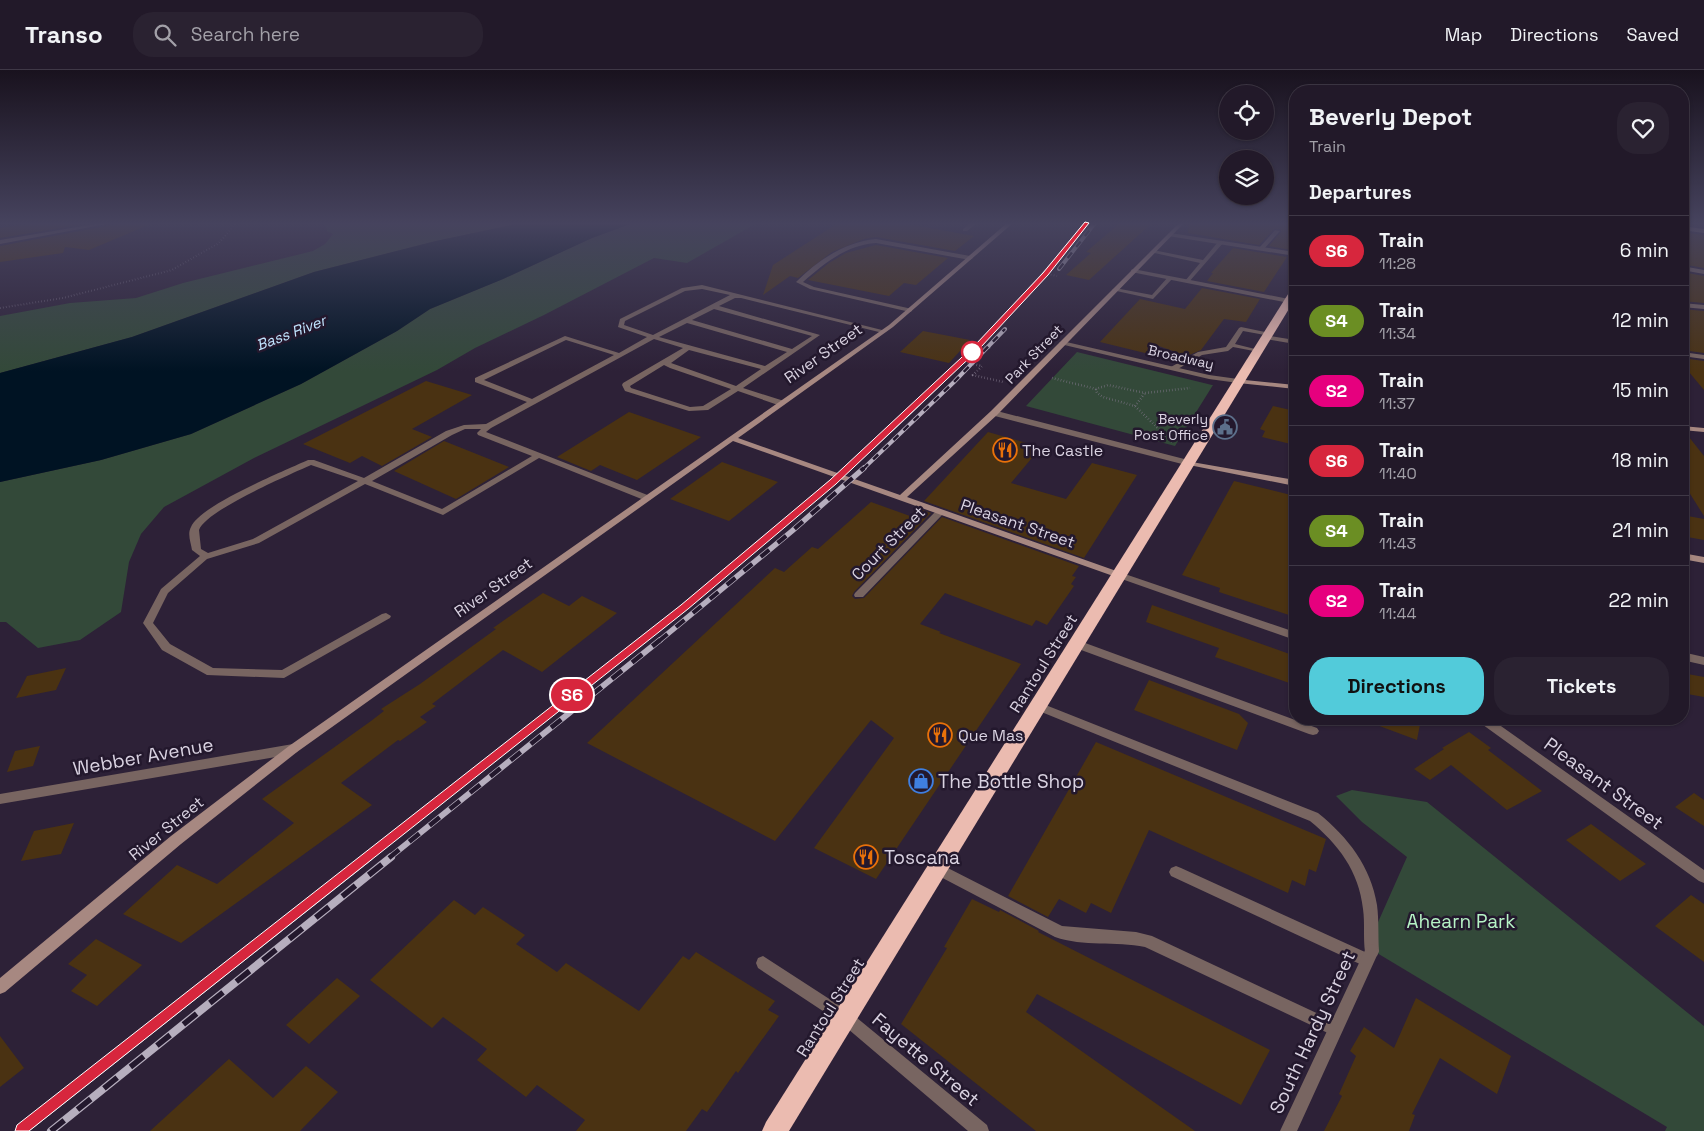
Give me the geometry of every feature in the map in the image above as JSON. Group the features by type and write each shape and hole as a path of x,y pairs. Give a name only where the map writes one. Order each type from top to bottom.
{"highway":[{"name":"Rantoul Street","path":"775,1131 1238,381 1289,302"}],"street":[{"path":"810,273 799,282 812,288 910,310"},
{"name":"River Street","path":"0,986 130,878 293,749 883,331 953,273"},
{"name":"Park Street","path":"900,499 994,413 1132,273"},
{"path":"1141,273 1289,297"},
{"path":"1188,281 1195,273"},
{"path":"1115,290 1153,297 1170,278"},
{"path":"766,369 620,326 622,320 684,289 702,287 883,331"},
{"path":"647,498 481,433 488,426 685,320 729,297 741,296"},
{"path":"1689,305 1704,307"},
{"path":"686,347 626,385 628,389 688,410 705,408 817,335 712,306"},
{"path":"685,320 792,351"},
{"path":"1173,368 1200,353 1219,352 1228,349 1241,329 1264,341"},
{"path":"533,402 478,380 565,338 620,355"},
{"path":"1230,345 1264,341 1289,342"},
{"name":"Broadway","path":"1062,343 1238,381 1289,386"},
{"path":"1689,355 1704,357"},
{"path":"667,360 667,364 672,367 781,403"},
{"path":"994,413 1189,463 1289,482"},
{"path":"488,426 464,427 448,433 365,481 256,541 208,556 197,550 194,536 196,524 212,511 310,462 365,481 442,512 541,457"},
{"path":"1689,429 1704,430"},
{"name":"Pleasant Street","path":"730,438 939,513 1289,634"},
{"name":"Court Street","path":"859,595 939,513"},
{"path":"206,555 164,591 148,623 166,647 211,672 284,674 386,616"},
{"path":"1689,557 1704,560"},
{"path":"1077,644 1289,723"},
{"path":"1689,658 1704,661"},
{"path":"1038,706 1314,817 1333,831 1348,849 1358,868 1368,896 1369,956 1176,872"},
{"path":"1294,725 1313,732"},
{"name":"Pleasant Street","path":"1491,725 1704,877"},
{"name":"Webber Avenue","path":"0,799 293,749"},
{"path":"938,869 1060,932 1079,937 1129,937 1146,941 1335,1029"},
{"name":"South Hardy Street","path":"1288,1131 1369,956"},
{"name":"Fayette Street","path":"763,964 846,1018 981,1131"}],"path":[{"path":"0,308 63,298 162,273"},
{"path":"1042,273 1057,276"},
{"path":"976,345 991,348"},
{"path":"959,361 982,366 973,375 981,377"},
{"path":"1052,378 1096,389 1108,385 1145,393 1194,388"},
{"path":"1096,389 1097,393 1103,397 1135,406 1172,442"},
{"path":"1135,406 1145,393"}],"green space":[{"path":"226,273 313,273 132,337 0,373 0,316 70,303 136,298 183,283"},
{"path":"517,273 626,273 475,348 437,370 254,458 164,507 141,534 129,562 121,612 80,640 38,648 6,622 0,622 0,482 101,460 191,434 301,384 397,331 430,309"},
{"path":"1077,352 1213,385 1175,446 1026,406"},
{"name":"Ahearn Park","path":"1352,790 1427,802 1704,1026 1704,1131 1665,1131 1667,1127 1367,947 1407,857 1362,822 1336,796"}],"water":[{"name":"Bass River","path":"313,273 517,273 430,309 397,331 301,384 191,434 101,460 0,482 0,373 132,337"}],"building":[{"path":"770,273 805,273 798,278 790,276 763,295"},
{"path":"817,273 931,273 916,285 904,283 889,296 808,280"},
{"path":"1069,273 1097,273 1089,280 1066,275"},
{"path":"1211,273 1277,273 1264,292 1207,281 1213,273"},
{"path":"1689,273 1704,276 1704,303 1689,302"},
{"path":"1202,288 1260,299 1246,322 1224,319 1201,350 1187,356 1156,345 1149,354 1100,342 1140,299 1185,309"},
{"path":"1689,310 1704,311 1704,353 1689,351"},
{"path":"923,331 970,340 949,363 900,352"},
{"path":"1689,359 1704,361 1704,390 1689,372"},
{"path":"426,381 472,395 412,429 432,437 382,466 362,456 350,463 303,444"},
{"path":"1273,406 1289,410 1289,444 1262,437 1265,431 1260,429"},
{"path":"629,412 701,437 637,480 600,465 591,471 557,457"},
{"path":"988,432 1041,447 1011,483 1066,499 1092,463 1137,475 1084,558 924,501"},
{"path":"1689,437 1704,456 1704,516 1689,492"},
{"path":"444,441 509,467 456,499 394,471"},
{"path":"722,462 778,482 729,521 670,499"},
{"path":"1234,481 1289,495 1289,615 1219,592 1220,588 1182,575"},
{"path":"871,502 910,516 917,508 931,513 854,592 852,596 855,599 864,598 942,517 1079,566 1072,576 1076,577 1071,584 1074,586 1047,625 1036,620 1032,626 945,593 920,624 1021,664 876,879 814,848 894,738 871,720 775,841 587,743 775,568 784,572 812,547 818,549"},
{"path":"1689,516 1704,519 1704,540 1689,537"},
{"path":"543,593 569,606 582,596 617,613 542,672 503,650 432,704 436,706 420,717 427,722 400,741 398,740 341,783 372,805 181,943 123,914 177,865 217,884 294,823 262,799 384,711 381,709 420,684 496,629 493,628"},
{"path":"1152,605 1289,654 1289,683 1215,657 1219,648 1146,622"},
{"path":"66,668 56,690 16,698 27,676"},
{"path":"1689,674 1704,677 1704,697 1689,694"},
{"path":"1149,680 1239,714 1248,723 1237,750 1134,710"},
{"path":"1377,725 1420,725 1417,740"},
{"path":"1469,732 1491,748 1488,750 1542,791 1507,810 1451,765 1430,780 1414,769 1444,749 1442,748"},
{"path":"1096,742 1326,839 1316,872 1309,869 1305,886 1292,880 1288,893 1149,830 1111,913 1091,903 1086,913 1059,899 1048,917 1008,896"},
{"path":"40,746 33,766 7,772 15,751"},
{"path":"1694,793 1704,800 1704,826 1675,807"},
{"path":"74,823 61,854 21,861 34,831"},
{"path":"1591,824 1646,864 1620,881 1566,840"},
{"path":"1691,895 1704,904 1704,962 1655,926"},
{"path":"972,899 999,912 1000,910 1038,932 1270,1050 1241,1105 1037,994 1026,1012 1195,1131 1036,1131 901,1024 947,948 944,947"},
{"path":"454,900 475,915 483,907 525,935 516,944 557,972 566,963 639,1011 683,956 689,960 696,952 775,1001 768,1010 779,1016 707,1112 702,1109 686,1131 576,1131 585,1120 537,1085 526,1097 477,1060 487,1049 443,1017 432,1028 370,980"},
{"path":"96,939 142,965 97,1006 71,991 87,975 68,964"},
{"path":"337,978 360,996 309,1044 286,1025"},
{"path":"1416,998 1511,1056 1497,1094 1440,1058 1412,1114 1415,1115 1409,1131 1324,1131 1342,1096 1339,1094 1356,1056 1350,1051 1364,1027 1394,1048"},
{"path":"0,1036 24,1068 0,1087"},
{"path":"229,1059 273,1098 306,1066 338,1092 300,1131 150,1131"}],"railway":[{"path":"848,469 942,381 1002,320 1045,273"},
{"path":"863,469 954,382 1005,329"},
{"path":"642,641 849,468"},
{"path":"659,641 792,531 864,468"},
{"path":"368,858 644,640"},
{"path":"389,858 660,640"},
{"path":"23,1131 369,857"},
{"path":"51,1131 391,857"}],"train":[{"name":"S6","path":"23,1131 685,607 833,482 944,380 979,346 1047,273"}],"place":[{"name":"Beverly Post Office","path":"1225,427"},
{"name":"The Castle","path":"1005,450"},
{"name":"Que Mas","path":"940,735"},
{"name":"The Bottle Shop","path":"921,781"},
{"name":"Toscana","path":"866,857"}]}
